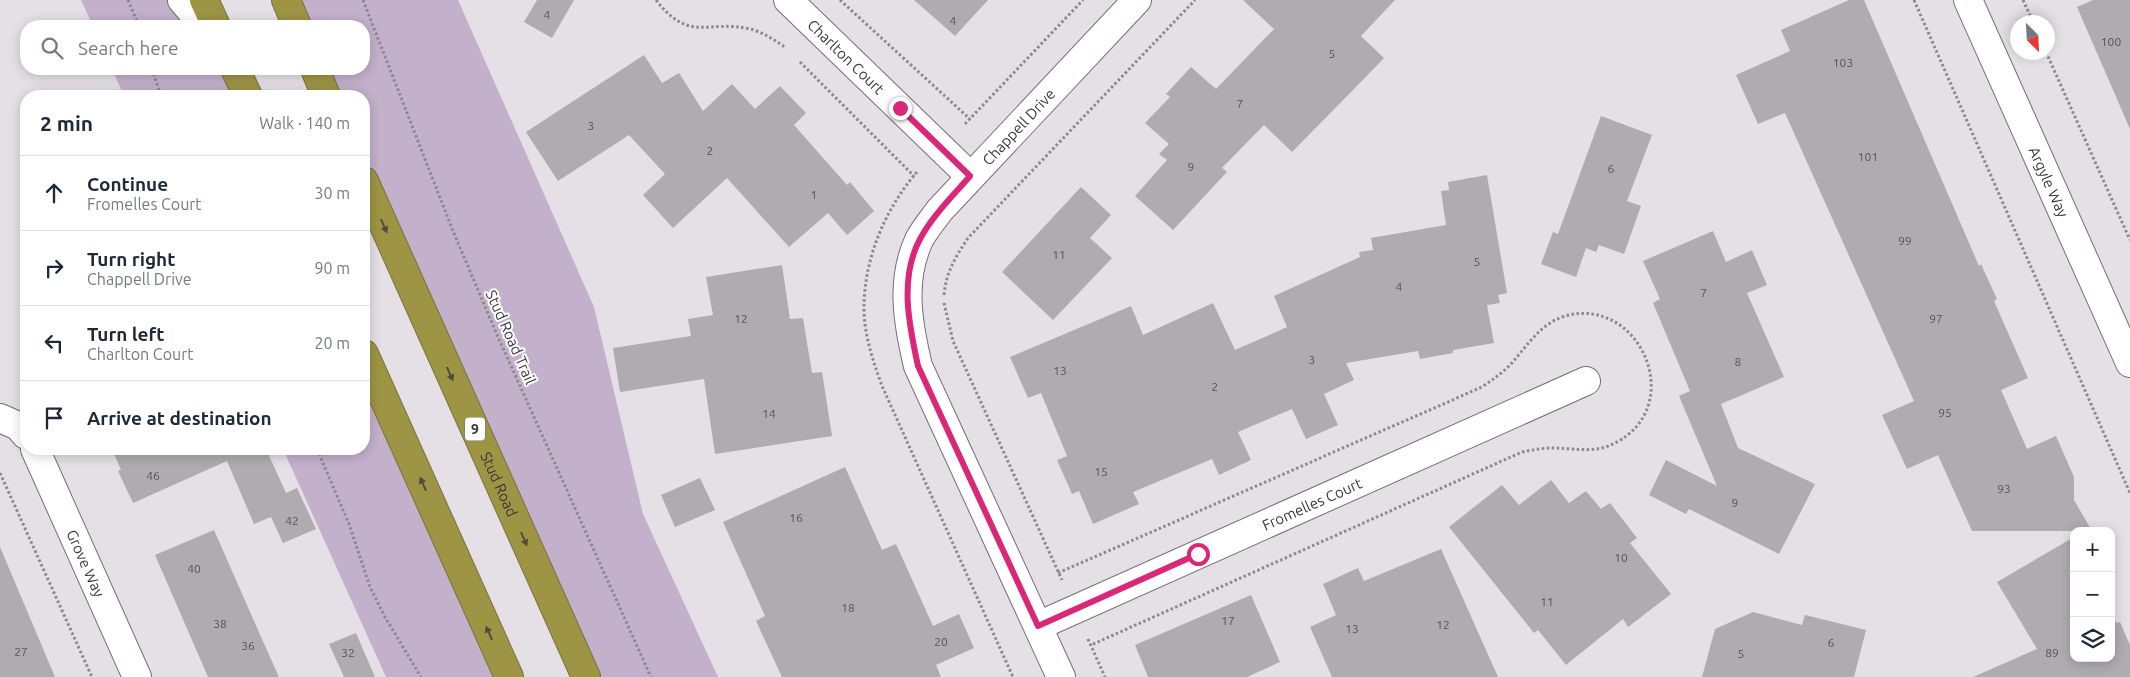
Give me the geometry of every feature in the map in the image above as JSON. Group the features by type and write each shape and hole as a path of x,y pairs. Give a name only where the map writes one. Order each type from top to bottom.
{"highway":[{"path":"204,0 213,20"},
{"path":"286,0 294,20"},
{"path":"238,75 245,90"},
{"path":"317,75 323,90"},
{"name":"Stud Road","path":"370,195 586,677"},
{"path":"370,367 509,677"}],"street":[{"path":"182,0 199,20"},
{"name":"Charlton Court","path":"788,0 970,176"},
{"name":"Chappell Drive","path":"1061,677 918,366 910,332 907,300 909,271 920,240 939,211 1137,0"},
{"name":"Argyle Way","path":"1968,0 2130,363"},
{"name":"Fromelles Court","path":"1038,626 1586,381"},
{"path":"0,418 20,428"},
{"name":"Grove Way","path":"38,455 137,677"}],"path":[{"path":"128,0 136,20"},
{"name":"Stud Road Trail","path":"363,0 453,230 498,337 651,677"},
{"path":"656,0 677,22 689,26 750,29 767,36 785,47 792,54"},
{"path":"840,0 970,119"},
{"path":"961,128 1083,0"},
{"path":"1066,588 953,341 946,320 943,299 945,280 954,260 968,238 1195,0"},
{"path":"1914,0 2130,493"},
{"path":"2023,0 2030,15"},
{"path":"798,60 914,176"},
{"path":"2050,60 2130,240"},
{"path":"154,75 159,90"},
{"path":"319,455 348,524 370,586 385,617 421,677"},
{"path":"0,473 92,677"},
{"path":"1086,634 1105,677"}],"shaded area":[{"path":"81,0 182,0 198,20 90,20"},
{"path":"286,0 458,0 594,307 643,514 718,677 586,677 370,194 370,90 324,90 317,75 370,75 370,20 294,20"},
{"path":"115,75 238,75 245,90 121,90"},
{"path":"370,369 508,677 386,677 286,455 370,455"}],"building":[{"path":"537,0 574,0 552,38 524,22"},
{"path":"914,0 988,0 955,36"},
{"path":"1243,0 1395,0 1361,36 1384,58 1292,152 1264,125 1222,168 1227,172 1173,230 1135,196 1167,160 1159,154 1169,144 1145,123 1170,97 1166,94 1191,67 1216,89 1274,29"},
{"path":"1849,0 1864,0 1979,266 1981,264 1997,299 1994,301 2028,378 2001,390 2027,449 2056,436 2074,477 2074,500 2090,527 2070,527 2070,531 1972,531 1938,455 1907,469 1882,415 1914,401 1785,113 1758,124 1736,75 1790,51 1781,30"},
{"path":"2093,0 2130,0 2130,129 2077,7"},
{"path":"644,55 662,83 679,73 703,111 732,84 755,109 780,86 806,113 794,125 847,185 850,182 874,211 847,235 828,213 789,247 727,178 673,228 643,195 665,174 629,135 558,181 526,132"},
{"path":"1601,116 1652,135 1627,201 1641,206 1624,254 1599,245 1596,252 1586,248 1576,277 1541,264 1553,232 1558,234"},
{"path":"1487,175 1507,293 1498,295 1500,303 1487,305 1494,343 1453,350 1453,353 1420,359 1418,351 1346,363 1354,380 1324,394 1338,425 1306,439 1292,409 1238,432 1251,460 1219,475 1212,459 1133,492 1139,504 1093,524 1079,491 1072,494 1057,460 1067,456 1041,393 1028,398 1010,357 1131,306 1143,335 1213,303 1235,350 1287,327 1274,296 1360,257 1359,252 1373,250 1371,238 1446,225 1441,191 1449,190 1448,182"},
{"path":"1081,187 1111,215 1090,238 1112,258 1053,320 1002,272"},
{"path":"1713,231 1726,262 1752,250 1767,285 1747,293 1784,377 1721,404 1738,448 1815,484 1779,554 1689,509 1686,514 1649,495 1666,460 1717,486 1679,396 1690,391 1653,303 1660,299 1643,261"},
{"path":"782,265 790,319 803,318 812,373 822,372 832,436 715,454 704,379 620,392 613,348 691,336 688,319 713,315 706,277"},
{"path":"115,455 269,455 286,493 297,488 316,529 283,543 271,517 254,524 227,461 133,503 118,471 121,470"},
{"path":"845,467 882,550 896,544 933,626 959,614 974,648 936,665 941,677 782,677 756,621 765,616 723,522"},
{"path":"700,478 715,510 675,527 661,495"},
{"path":"1551,480 1569,503 1586,491 1601,509 1610,503 1637,538 1630,543 1671,594 1628,627 1623,619 1566,665 1538,630 1534,633 1449,527 1502,485 1519,505"},
{"path":"214,530 279,677 208,677 155,555"},
{"path":"2070,539 2070,662 2115,662 2115,621 2116,623 2120,622 2130,645 2130,677 1973,677 2037,649 1997,582"},
{"path":"0,547 55,677 0,677"},
{"path":"1441,549 1498,677 1332,677 1310,627 1336,615 1323,584 1358,568 1364,581"},
{"path":"1251,595 1280,662 1247,677 1148,677 1135,645"},
{"path":"1753,612 1802,625 1805,615 1866,630 1854,677 1702,677 1715,629"},
{"path":"356,633 375,677 344,677 329,644"}],"route":[{"path":"900,108 970,176 939,211 920,240 909,271 907,300 910,332 918,366 1038,626 1198,554"}]}
